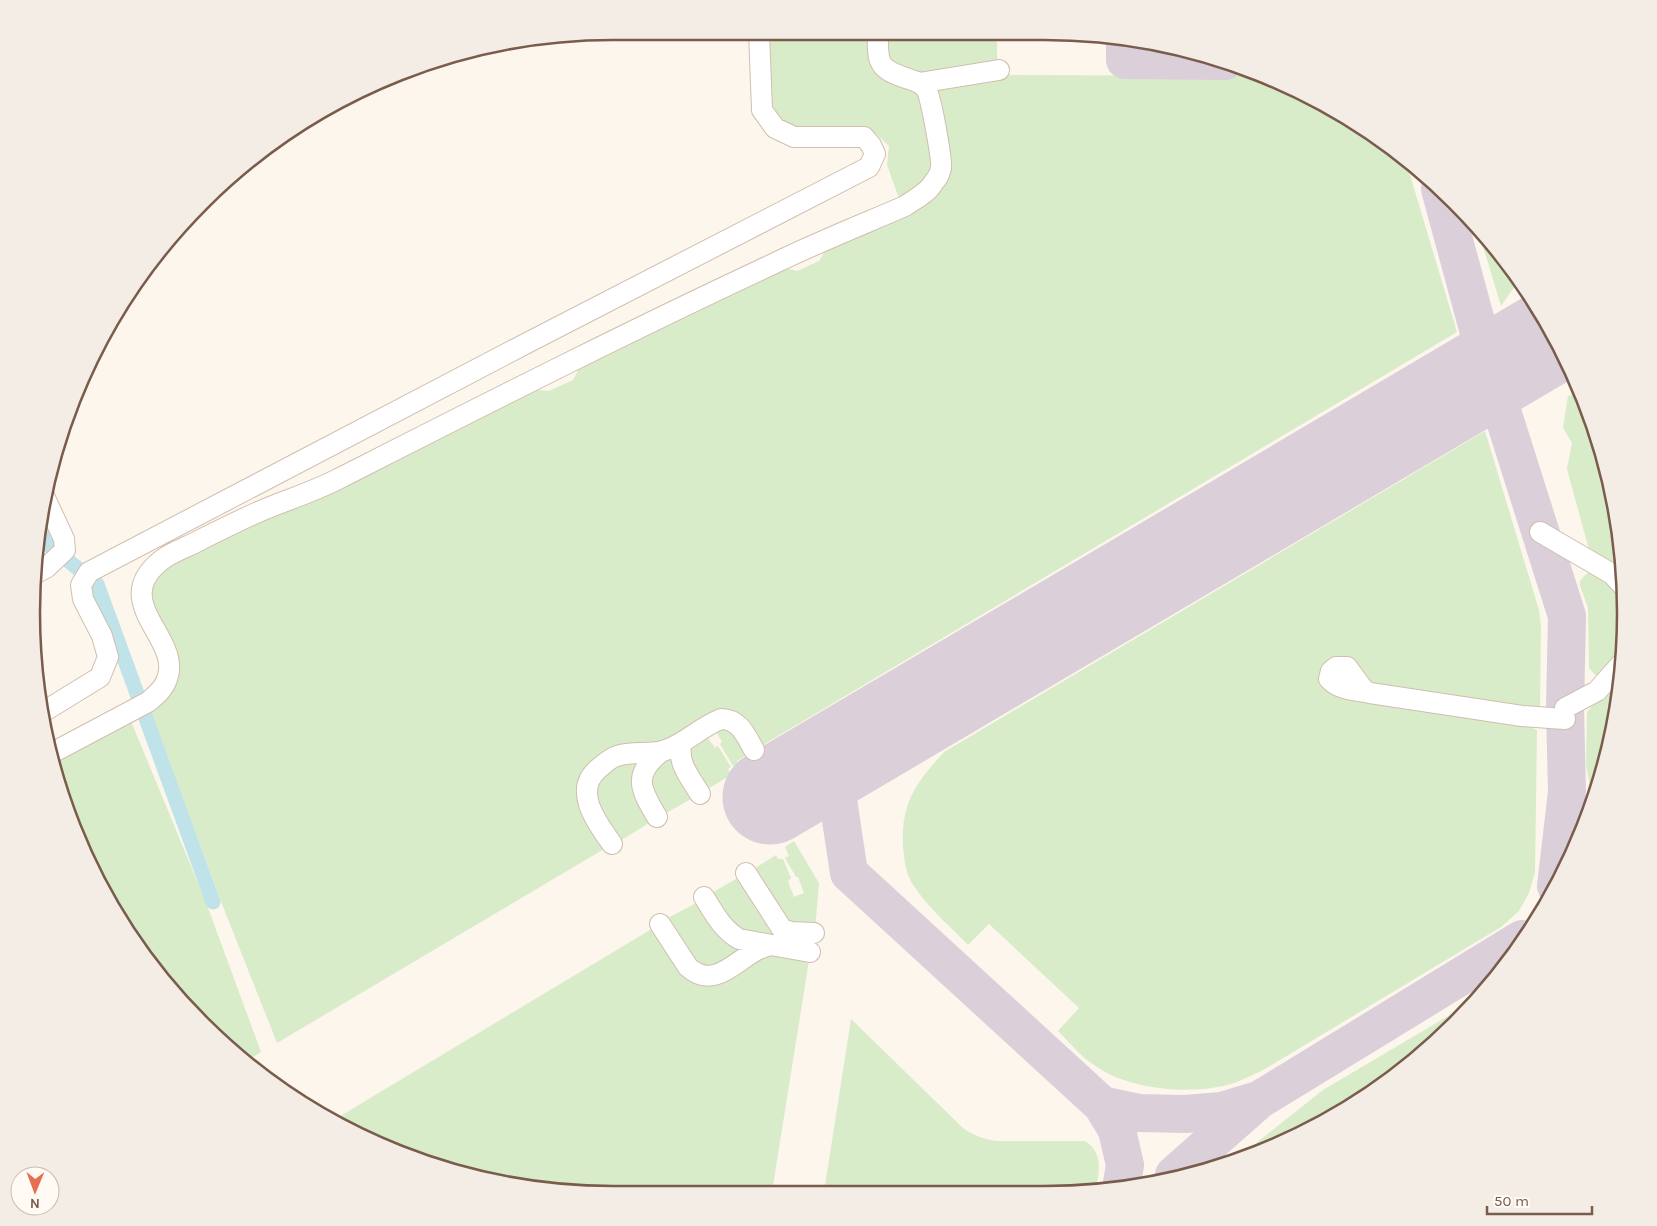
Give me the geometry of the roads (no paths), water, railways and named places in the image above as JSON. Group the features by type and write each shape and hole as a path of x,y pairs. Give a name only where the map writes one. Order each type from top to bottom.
{"street":[{"path":"48,709 100,677 108,657 102,636 82,599 81,585 89,572 869,167 874,154 871,144 864,137 794,137 775,128 762,110 760,40"},
{"path":"57,750 140,706 159,693 167,679 169,661 166,651 148,620 142,605 143,587 150,571 164,558 256,512 331,483 576,358 767,267 905,206 922,195 934,183 941,168 932,102 926,89 919,83 892,74 884,67 877,55 878,40"},
{"path":"919,83 999,70"},
{"path":"42,570 61,554 64,539 50,508"},
{"path":"1540,532 1612,574 1616,578"},
{"path":"1370,693 1522,716 1565,714 1597,691 1614,672"},
{"path":"657,817 644,795 642,776 650,760 662,751 682,742 715,721 728,719 734,721 739,726 754,750"},
{"path":"682,742 680,748 681,762 700,794"},
{"path":"612,844 592,814 587,801 589,781 595,771 616,756 662,751"},
{"path":"660,924 688,967 694,972 701,974 725,972 759,949 771,945 812,942 782,929 746,873"},
{"path":"704,897 729,933 739,939 771,945"}],"waterway":[{"path":"45,536 50,546 97,584 213,902"}]}
